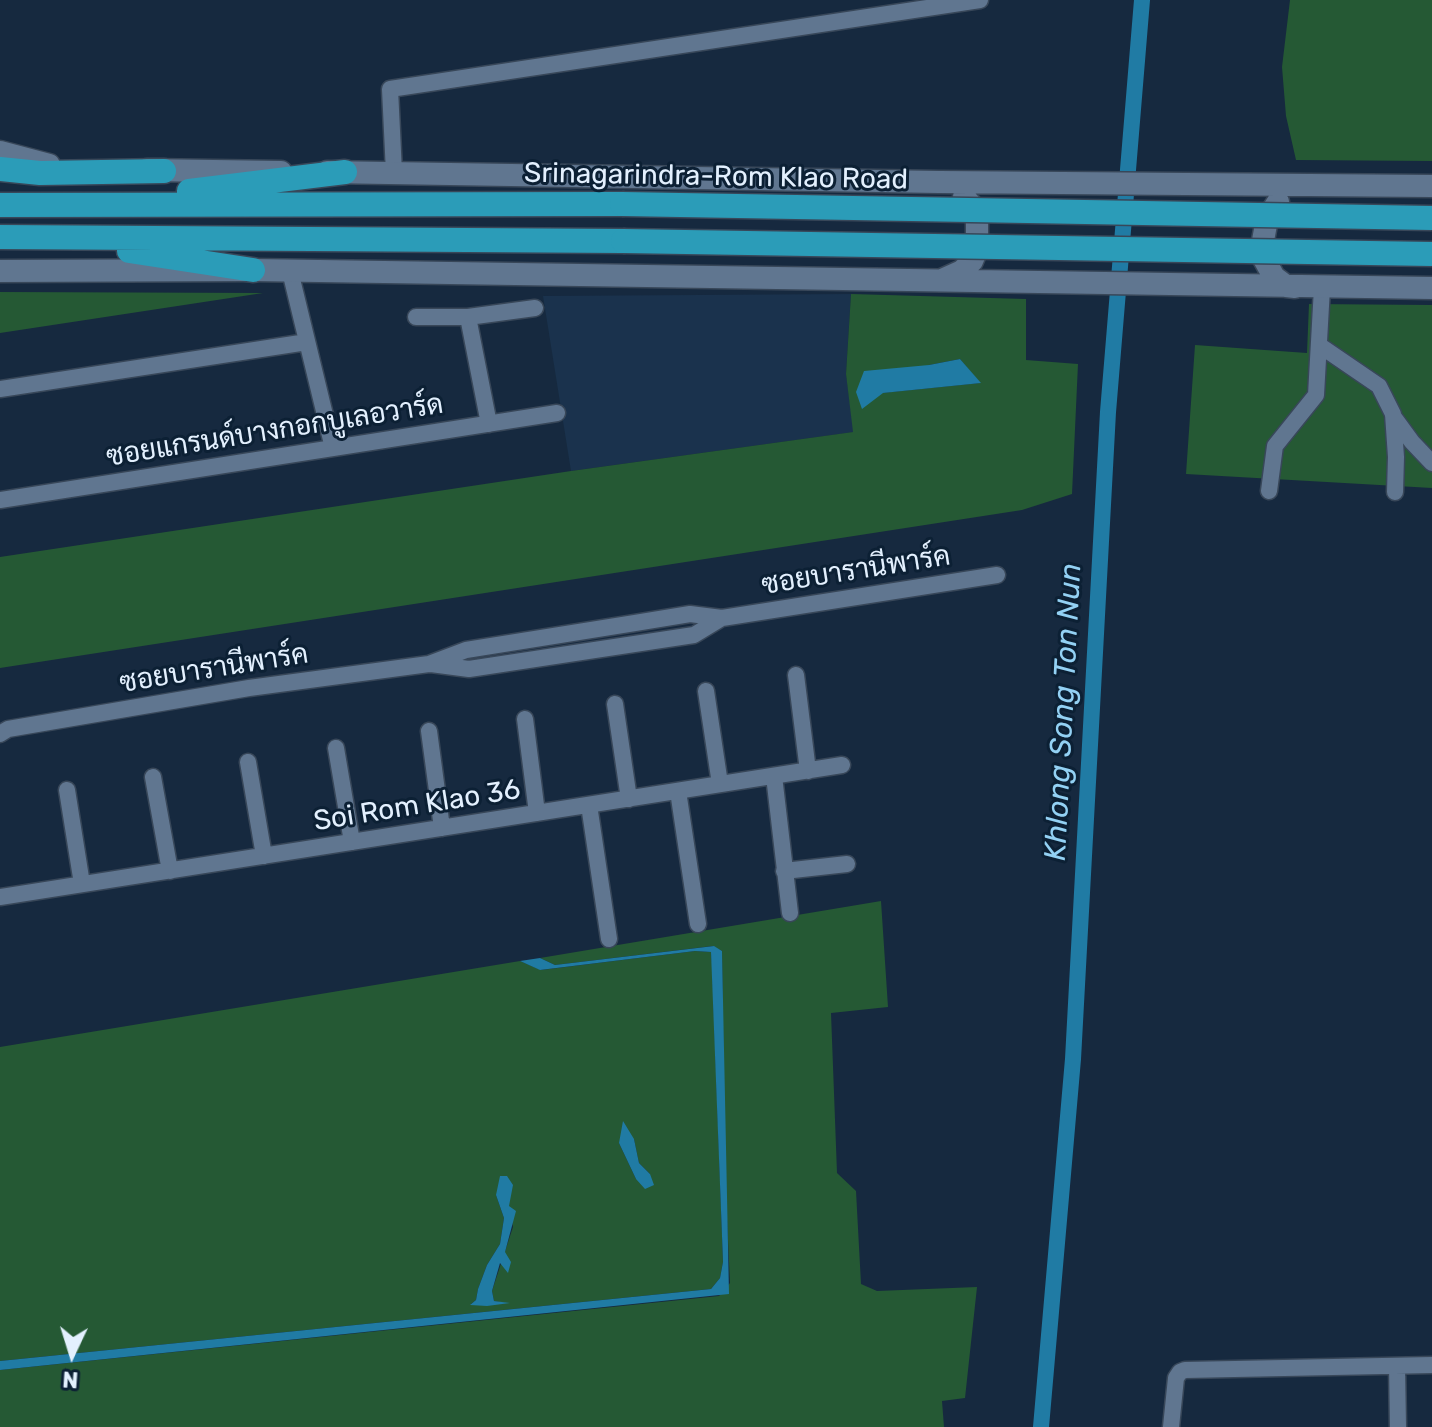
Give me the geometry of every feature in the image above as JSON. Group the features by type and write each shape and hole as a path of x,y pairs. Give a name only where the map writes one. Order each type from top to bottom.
{"main road":[{"name":"Srinagarindra-Rom Klao Road","path":"0,152 30,162 57,166 164,171 1432,186"},
{"path":"0,171 164,171"},
{"path":"88,204 345,172"},
{"path":"939,182 962,194 973,207 978,236 972,261 962,271 941,280"},
{"path":"1304,186 1285,195 1274,206 1267,219 1262,246 1263,257 1274,277 1286,286 1311,288"},
{"name":"Srinagarindra-Rom Klao Road","path":"0,205 622,204 1432,218"},
{"path":"0,237 623,241 1432,254"},
{"path":"32,237 253,270"},
{"path":"0,271 253,270 1432,288"}],"street":[{"path":"394,173 390,89 980,0"},
{"path":"290,271 333,448"},
{"path":"1269,491 1275,446 1316,395 1319,345 1311,288"},
{"path":"416,317 468,317 535,308"},
{"path":"468,317 489,424"},
{"path":"0,389 307,342"},
{"path":"1319,345 1379,386 1412,442 1432,463"},
{"name":"ซอยแกรนด์บางกอกบูเลอวาร์ด","path":"0,500 557,413"},
{"path":"1393,414 1395,492"},
{"name":"ซอยบารานีพาร์ค","path":"3,730 249,688 429,664 469,669 694,635 722,618 997,575"},
{"path":"796,675 808,771"},
{"path":"706,691 720,784"},
{"path":"615,704 629,799"},
{"path":"525,719 537,813"},
{"path":"429,731 442,828"},
{"path":"336,748 352,842"},
{"path":"248,762 264,856"},
{"name":"Soi Rom Klao 36","path":"0,897 842,765"},
{"path":"774,776 790,913"},
{"path":"153,777 170,871"},
{"path":"67,790 82,884"},
{"path":"678,791 698,924"},
{"path":"589,805 609,939"},
{"path":"784,871 847,864"},
{"path":"1171,1427 1176,1378 1185,1370 1432,1365"},
{"path":"1397,1366 1398,1427"}],"shaded area":[{"path":"851,294 846,374 854,432 571,471 543,296"},
{"path":"960,359 981,383 883,393 862,409 856,392 864,371"},
{"path":"714,946 722,951 729,1294 0,1370 0,1361 711,1289 720,1278 723,1262 711,952 695,951 540,970 520,961 540,958 555,965"},
{"path":"623,1121 634,1139 639,1163 650,1174 654,1185 645,1189 636,1179 619,1143"},
{"path":"500,1176 507,1176 513,1185 509,1206 516,1211 505,1252 511,1262 508,1273 500,1263 492,1291 494,1301 510,1303 470,1305 476,1300 487,1265 500,1244 504,1218 496,1195"}],"green space":[{"path":"1290,0 1432,0 1432,161 1296,160 1286,116 1282,67"},
{"path":"0,292 263,293 0,333"},
{"path":"851,294 1026,299 1026,360 1078,364 1072,494 1022,510 0,668 0,557 853,432 846,374","holes":["960,359 980,383 882,393 929,365"]},
{"path":"1309,304 1432,305 1432,488 1186,474 1195,345 1307,353"},
{"path":"881,901 888,1007 831,1013 837,1173 856,1191 861,1284 877,1291 977,1287 965,1398 942,1401 944,1427 0,1427 0,1370 719,1296 730,1283 725,1176 722,951 713,946 555,965 540,958"},
{"path":"695,951 711,952 723,1262 720,1278 711,1289 0,1361 0,1047 520,961 541,970","holes":["634,1139 639,1163 650,1174 636,1179 619,1143","496,1195 509,1206 513,1227 492,1291 494,1301 505,1303 471,1304 476,1300 487,1265 500,1244 504,1218"]}],"waterway":[{"name":"Khlong Song Ton Nun","path":"1041,1427 1073,1059 1108,412 1142,0"}]}
